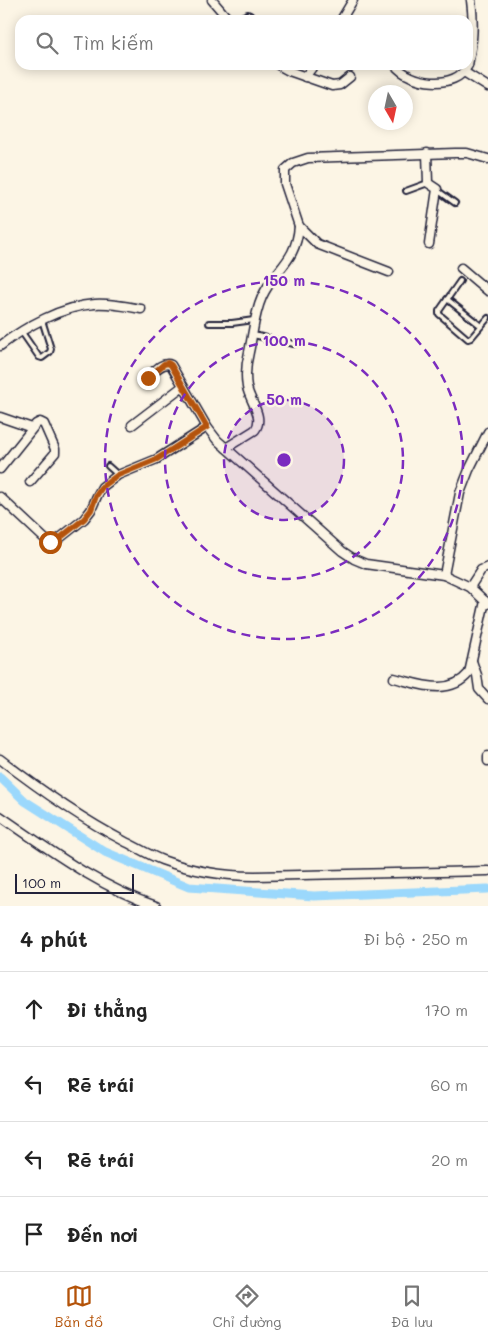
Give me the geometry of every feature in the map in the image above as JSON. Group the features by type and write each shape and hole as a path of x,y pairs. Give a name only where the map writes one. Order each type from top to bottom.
{"street":[{"path":"212,0 225,15"},
{"path":"344,15 353,0"},
{"path":"471,0 473,15"},
{"path":"473,17 473,36"},
{"path":"289,70 332,86 340,85 350,77"},
{"path":"305,77 310,70"},
{"path":"399,70 412,79 431,82 448,80 463,70"},
{"path":"470,70 488,87"},
{"path":"226,448 255,430 258,426 258,417 248,389 246,365 253,335 254,320 267,287 291,256 298,240 299,226 285,184 286,170 293,162 308,158 427,153 467,153 488,159"},
{"path":"427,153 428,183 437,189 429,244"},
{"path":"299,226 317,244 389,272"},
{"path":"461,268 488,291"},
{"path":"0,346 21,331 70,309 93,304 114,304 141,309"},
{"path":"148,378 164,364 168,363 171,365 207,427 217,440 342,552 366,564 444,575 470,587 486,602 469,673 464,679 442,688 394,678"},
{"path":"132,425 183,386"},
{"path":"0,417 32,428"},
{"path":"0,468 32,428 40,422 44,424 55,453 30,482"},
{"path":"0,497 45,539 55,542 84,519 91,510 96,496 102,487 118,475 157,459 207,427"},
{"path":"444,575 460,494 469,470 488,432"},
{"path":"470,587 481,570 488,566"},
{"path":"472,661 479,689 488,699"},
{"path":"488,756 488,761"},
{"path":"0,758 68,808 110,834 160,859 208,872 232,876 255,876 488,871"},
{"path":"0,816 83,872 130,897 156,906"}],"lane":[{"path":"406,191 428,183"},
{"path":"437,189 455,203"},
{"path":"460,281 439,311 439,314 468,339 472,338 488,318"},
{"path":"447,299 481,326"},
{"path":"21,331 38,357 42,358 50,352 51,348 42,320"},
{"path":"209,323 232,323 254,320"},
{"path":"253,335 294,344"},
{"path":"108,466 118,475"}],"waterway":[{"path":"0,777 25,801 105,852 189,887 314,896 488,889"}],"route":[{"path":"50,542 55,542 84,519 91,510 96,496 102,487 118,475 157,459 207,427 171,365 168,363 164,364 148,378"}]}
